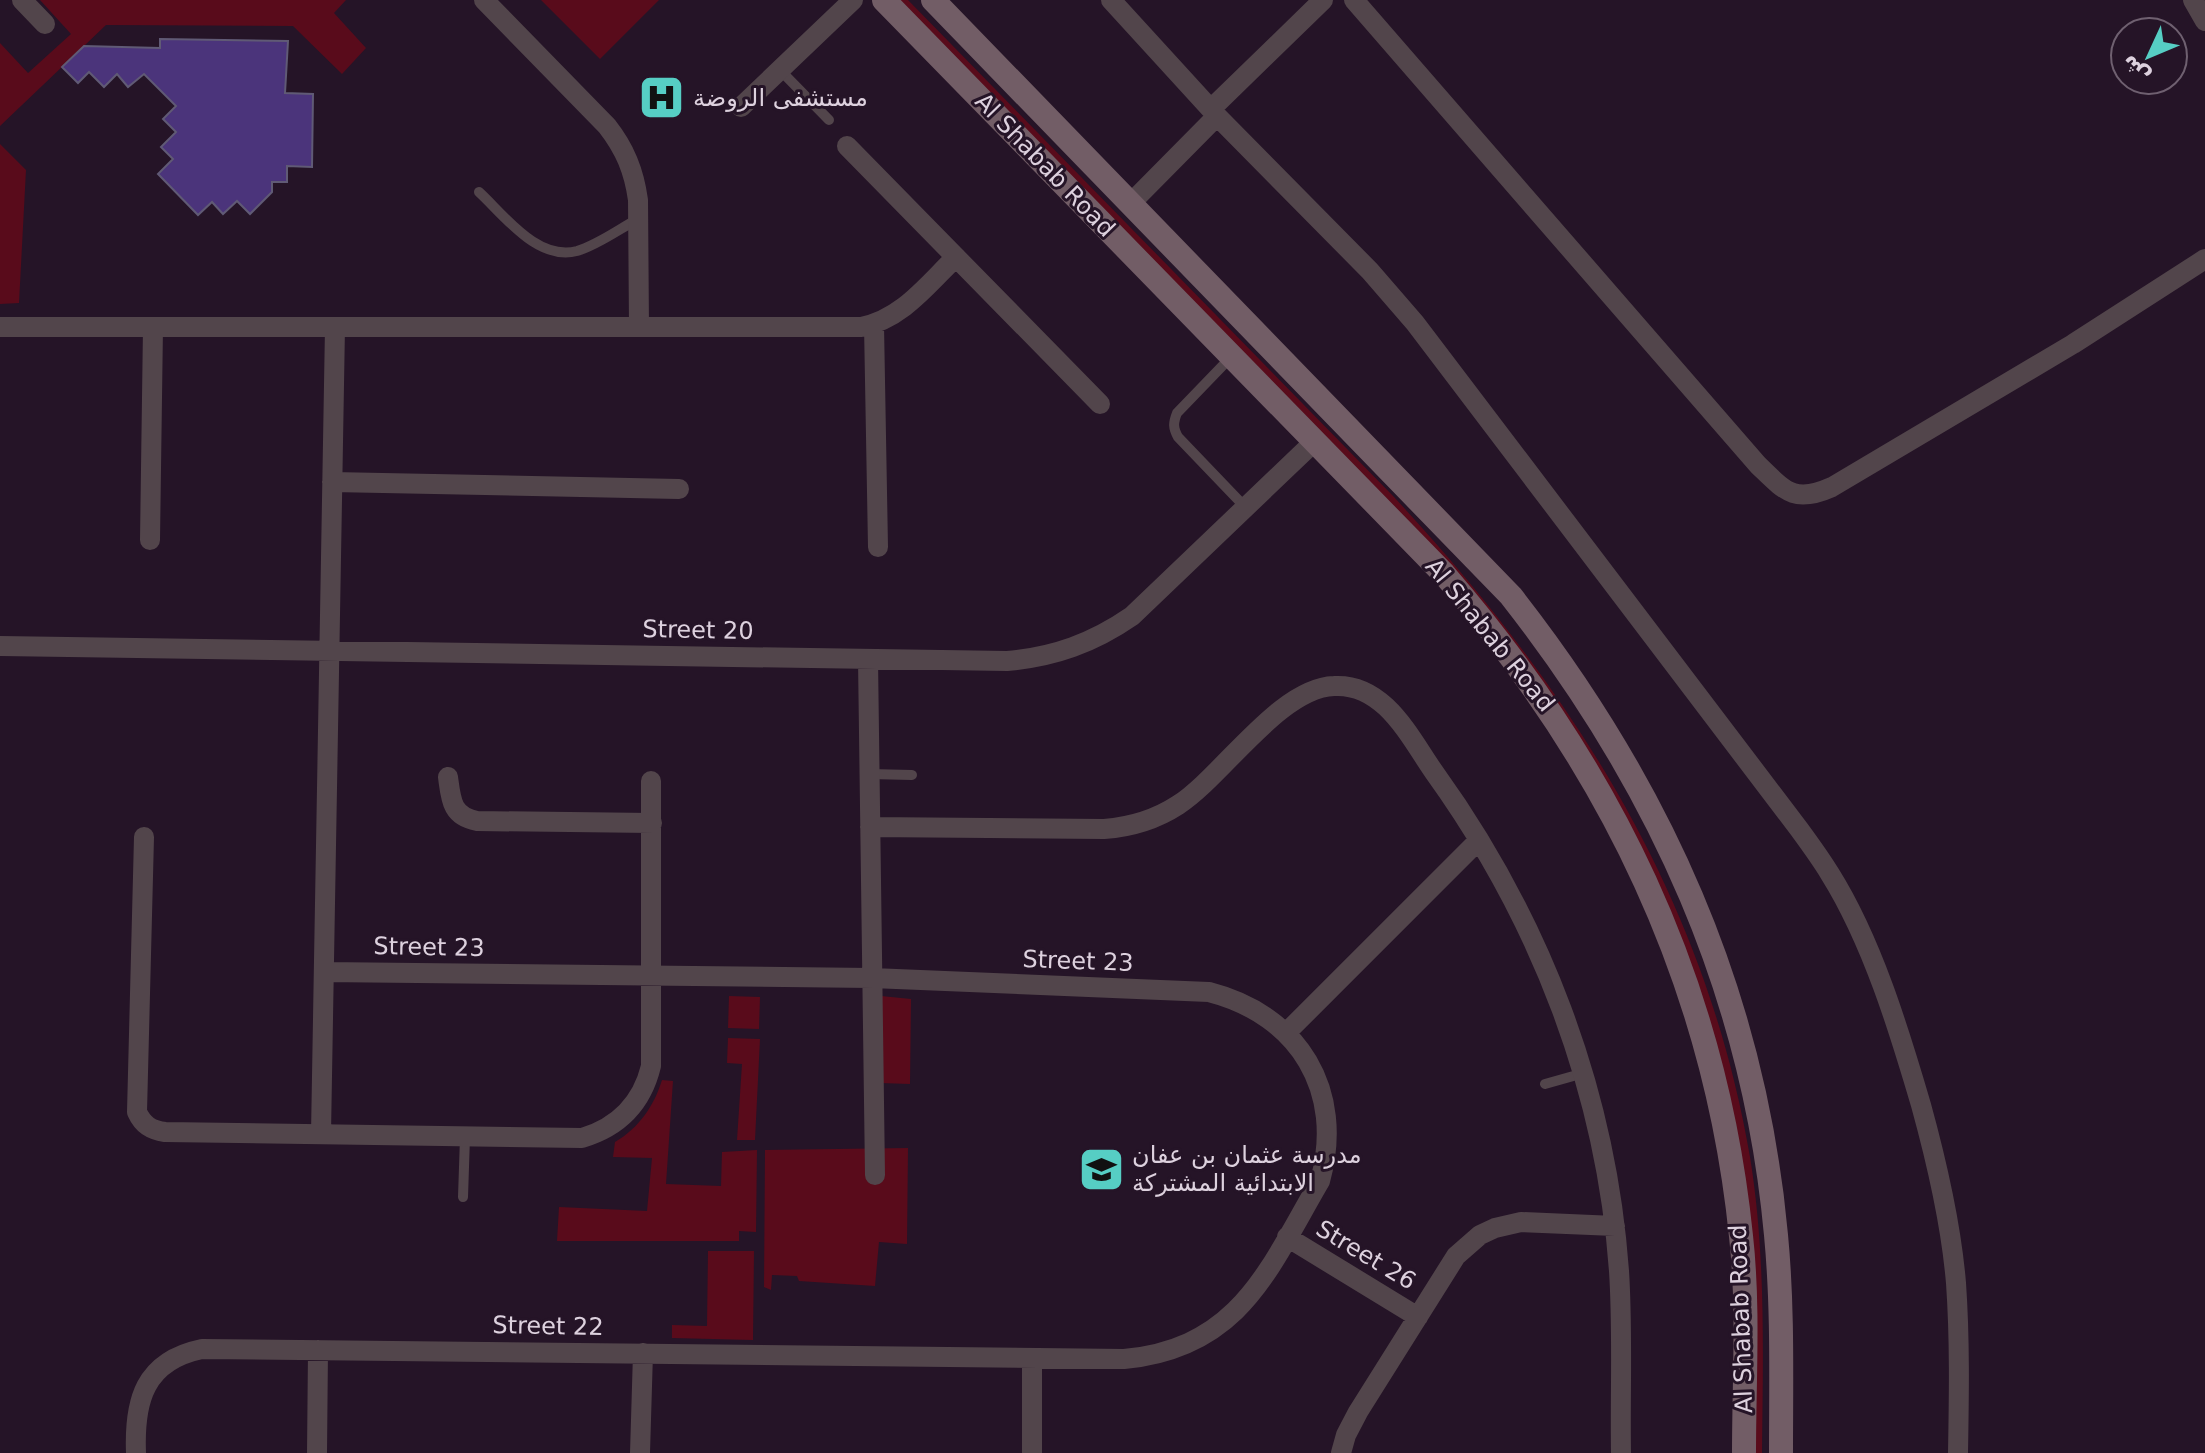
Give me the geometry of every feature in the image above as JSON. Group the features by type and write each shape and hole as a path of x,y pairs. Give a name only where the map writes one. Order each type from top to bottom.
{"main road":[{"name":"Al Shabab Road","path":"884,0 1444,574 1521,667 1587,768 1630,848 1664,924 1683,975 1713,1077 1734,1182 1745,1288 1744,1453"},
{"name":"Al Shabab Road","path":"933,0 1511,596 1583,692 1644,795 1671,849 1716,959 1757,1109 1769,1178 1780,1291 1781,1453"}],"street":[{"path":"22,0 45,24"},
{"path":"484,0 622,145 635,181 639,327"},
{"path":"741,107 853,0"},
{"path":"1111,0 1214,113 1370,271 1415,323 1799,829 1831,876 1856,924 1901,1036 1948,1218 1956,1283 1958,1453"},
{"path":"1130,204 1323,0"},
{"path":"1354,0 1758,465 1789,492 1812,496 1832,487 2073,344 2205,259"},
{"path":"2193,0 2205,21"},
{"path":"847,146 1100,404"},
{"path":"0,327 861,327 874,325 899,312 956,257"},
{"path":"874,325 878,547"},
{"path":"150,540 153,327"},
{"path":"321,1134 335,327"},
{"name":"Street 20","path":"0,646 1032,659 1077,647 1132,616 1315,441"},
{"path":"332,482 679,489"},
{"path":"868,659 875,1175"},
{"path":"870,827 1104,829 1136,825 1181,804 1296,697 1333,685 1358,689 1381,701 1444,784 1522,915 1560,1000 1584,1073 1600,1134 1615,1226 1620,1304 1621,1453"},
{"path":"448,777 451,804 469,820 652,823"},
{"path":"144,837 137,1112 151,1129 165,1132 582,1138 596,1134 621,1119 641,1095 651,1066 651,781"},
{"path":"1286,1033 1479,840"},
{"name":"Street 23","path":"324,972 872,978 1209,992 1247,1005 1264,1015 1286,1033 1306,1058 1324,1103 1328,1129 1320,1181 1264,1278 1241,1308 1211,1332 1177,1349 1142,1357 1032,1358"},
{"path":"1341,1453 1352,1423 1456,1256 1467,1244 1495,1228 1535,1222 1615,1226"},
{"name":"Street 26","path":"1287,1237 1418,1317"},
{"name":"Street 22","path":"136,1453 134,1421 142,1394 159,1371 178,1356 202,1349 1032,1358"},
{"path":"317,1453 318,1350"},
{"path":"640,1453 643,1353"},
{"path":"1032,1358 1032,1453"}],"lane":[{"path":"780,70 829,120"},
{"path":"479,192 534,244 559,251 578,251 638,219"},
{"path":"1232,356 1177,413 1173,421 1178,437 1246,508"},
{"path":"869,774 912,775"},
{"path":"1545,1084 1584,1073"},
{"path":"463,1197 465,1137"}],"shaded area":[{"path":"40,0 346,0 334,13 366,48 342,74 293,26 106,25 0,126 0,43 28,73 71,34"},
{"path":"541,0 659,0 600,59"},
{"path":"891,0 908,0 1394,497 1459,570 1518,644 1573,721 1622,801 1665,884 1700,970 1729,1061 1750,1157 1761,1268 1762,1453 1748,1453 1751,1297 1675,942 1511,652"},
{"path":"0,144 26,170 19,303 0,304"},
{"path":"729,996 760,997 759,1029 728,1028"},
{"path":"881,996 911,999 910,1084 880,1083"},
{"path":"728,1038 760,1039 755,1140 737,1140 742,1064 727,1063"},
{"path":"662,1080 673,1081 666,1184 721,1186 722,1152 757,1150 756,1232 739,1231 739,1241 557,1241 559,1207 647,1211 652,1158 613,1157 615,1142 644,1116"},
{"path":"908,1148 907,1244 879,1242 875,1286 799,1281 797,1276 772,1275 771,1290 764,1287 765,1150"},
{"path":"708,1251 754,1251 753,1340 672,1338 672,1325 707,1326"}],"building":[{"path":"160,39 288,41 285,93 313,94 312,167 287,166 287,182 272,182 272,192 250,214 237,201 223,214 212,202 198,215 158,174 173,159 161,147 176,132 163,119 176,106 144,74 128,87 117,74 104,87 89,72 78,83 62,67 84,46 160,48"}],"place":[{"name":"مستشفى الروضة","path":"662,98"},
{"name":"مدرسة عثمان بن عفان الابتدائية المشتركة","path":"1101,1169"}]}
